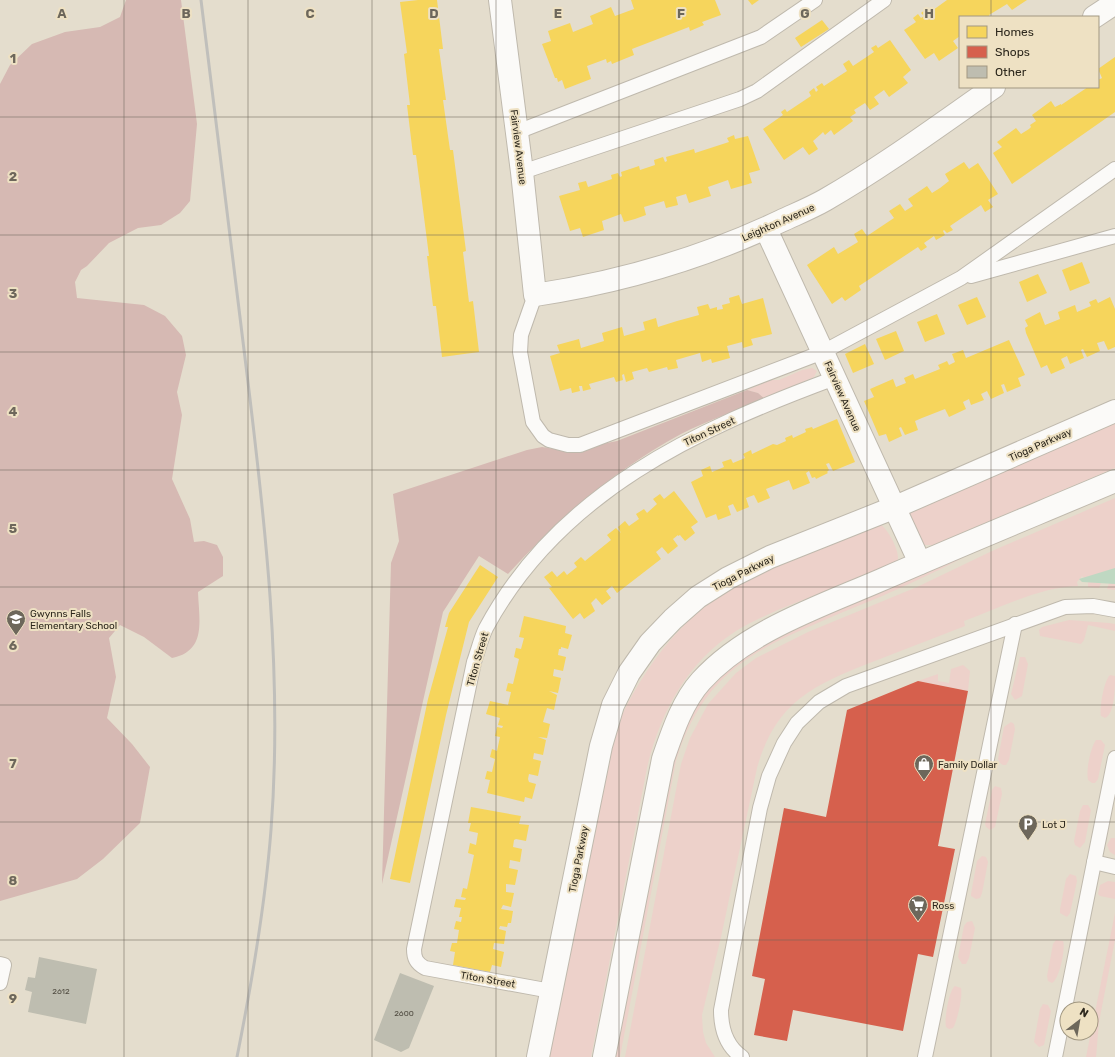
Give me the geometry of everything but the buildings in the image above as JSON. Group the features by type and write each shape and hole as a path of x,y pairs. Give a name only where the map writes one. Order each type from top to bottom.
{"street":[{"name":"Fairview Avenue","path":"500,0 536,295"},
{"path":"1096,16 1115,3"},
{"name":"Leighton Avenue","path":"536,295 588,287 639,274 700,256 766,229 824,201 882,165 993,88"},
{"name":"Fairview Avenue","path":"766,229 893,508 920,563"},
{"name":"Tioga Parkway","path":"538,1057 601,746 613,705 629,673 650,644 673,619 698,597 728,578 770,557 893,508 1115,411"},
{"path":"604,1057 663,759 674,728 700,682 724,660 761,635 842,597 920,563 1115,481"}],"lane":[{"path":"517,132 761,37 815,0"},
{"path":"522,172 757,92 884,0"},
{"path":"536,295 521,335 520,352 533,422 543,436 549,440 568,445 580,445 823,352 961,278 1115,169"},
{"path":"961,278 1115,236"},
{"name":"Titon Street","path":"551,990 425,968 415,959 414,949 474,662 486,629 521,573 534,556 572,519 620,482 676,446 731,420 835,378"},
{"path":"742,1057 727,1041 721,1024 721,1010 760,808 769,776 784,743 797,723 819,702 846,686 1015,624 1065,607 1093,606 1115,610"},
{"path":"925,1057 1015,624"},
{"path":"1055,1057 1115,758"},
{"path":"1094,862 1115,867"},
{"path":"0,964 4,965 0,983"}],"shaded area":[{"path":"126,0 181,0 197,124 190,201 180,213 161,225 138,228 109,243 87,266 81,270 75,282 77,298 144,305 165,316 182,336 186,355 177,392 182,415 172,479 190,519 194,542 204,541 217,545 223,557 223,576 198,592 198,633 196,641 191,649 183,654 172,658 144,637 120,625 109,638 116,677 107,718 132,744 150,767 140,823 103,859 77,879 0,901 0,84 10,65 32,44 65,32 100,27 120,17"},
{"path":"812,368 817,371 814,377 765,399 758,393 747,390 771,380 779,380 802,370"},
{"path":"747,390 758,393 765,399 691,429 633,463 567,515 508,574 479,556 443,612 382,884 391,563 399,541 393,494 527,450 542,447 572,450 617,441"},
{"path":"1115,422 1115,468 933,545 922,545 909,512"},
{"path":"1115,498 1115,590 1107,589 1109,583 1102,581 1099,588 1088,587 1088,582 1082,576 1077,582 1078,586 1049,590 1020,599 964,621 965,626 837,676 802,697 788,710 776,725 765,744 757,768 721,937 702,1015 703,1032 706,1043 715,1057 625,1057 681,764 690,738 708,704 736,673 756,658 808,632 917,587 992,551"},
{"path":"880,524 886,530 895,545 898,555 896,562 873,574 781,609 736,631 703,658 678,690 660,728 647,768 591,1057 546,1057 616,728 641,681 671,639 709,604 730,589 785,562"},
{"path":"972,553 911,583 790,635 764,648 741,663 721,681 703,702 688,728 676,761 620,1057 615,1057 673,753 700,697 719,675 770,639"},
{"path":"1115,568 1115,584 1082,582 1079,579"},
{"path":"1069,620 1115,624 1115,631 1088,625 1084,640 1081,644 1040,636 1039,630 1042,627"},
{"path":"1020,657 1025,657 1028,664 1022,696 1015,700 1011,694"},
{"path":"963,665 970,671 968,691 918,681 938,674 938,681 949,683 951,669"},
{"path":"1110,675 1115,676 1114,699 1111,711 1105,718 1101,716 1101,701 1104,688"},
{"path":"1011,722 1014,724 1015,729 1009,760 1006,765 1003,765 998,759 1004,727"},
{"path":"1096,740 1101,740 1105,745 1098,779 1095,783 1092,783 1088,780 1088,765 1090,754"},
{"path":"995,786 1001,788 1002,794 995,827 990,830 985,824 992,790"},
{"path":"1083,805 1088,805 1091,810 1085,842 1080,848 1075,845 1074,841 1080,811"},
{"path":"1111,838 1115,838 1115,855 1110,852 1107,845"},
{"path":"982,856 986,857 988,862 982,893 980,898 976,899 971,896 971,894 977,861"},
{"path":"1070,874 1076,876 1077,881 1070,913 1067,917 1060,913 1060,909 1066,879"},
{"path":"1108,881 1115,882 1115,899 1100,896 1098,894 1100,885"},
{"path":"1115,913 1115,940 1099,1022 1099,1001 1097,1001"},
{"path":"972,921 975,928 969,958 966,964 962,964 958,957 964,926 967,922"},
{"path":"1056,940 1063,941 1064,950 1057,976 1055,981 1052,983 1048,981 1047,976 1053,944"},
{"path":"955,986 961,988 960,1002 955,1025 953,1028 949,1029 946,1027 946,1012 951,993"},
{"path":"1043,1004 1048,1005 1051,1011 1044,1045 1039,1047 1034,1042 1040,1009"},
{"path":"1089,1041 1097,1041 1096,1057 1086,1057"}],"railway":[{"path":"201,0 260,482 270,598 275,714 271,830 265,887 248,1001 237,1057"}],"place":[{"name":"Gwynns Falls Elementary School","path":"16,636"},
{"name":"Family Dollar","path":"924,781"},
{"name":"Lot J","path":"1028,841"},
{"name":"Ross","path":"918,922"}]}
